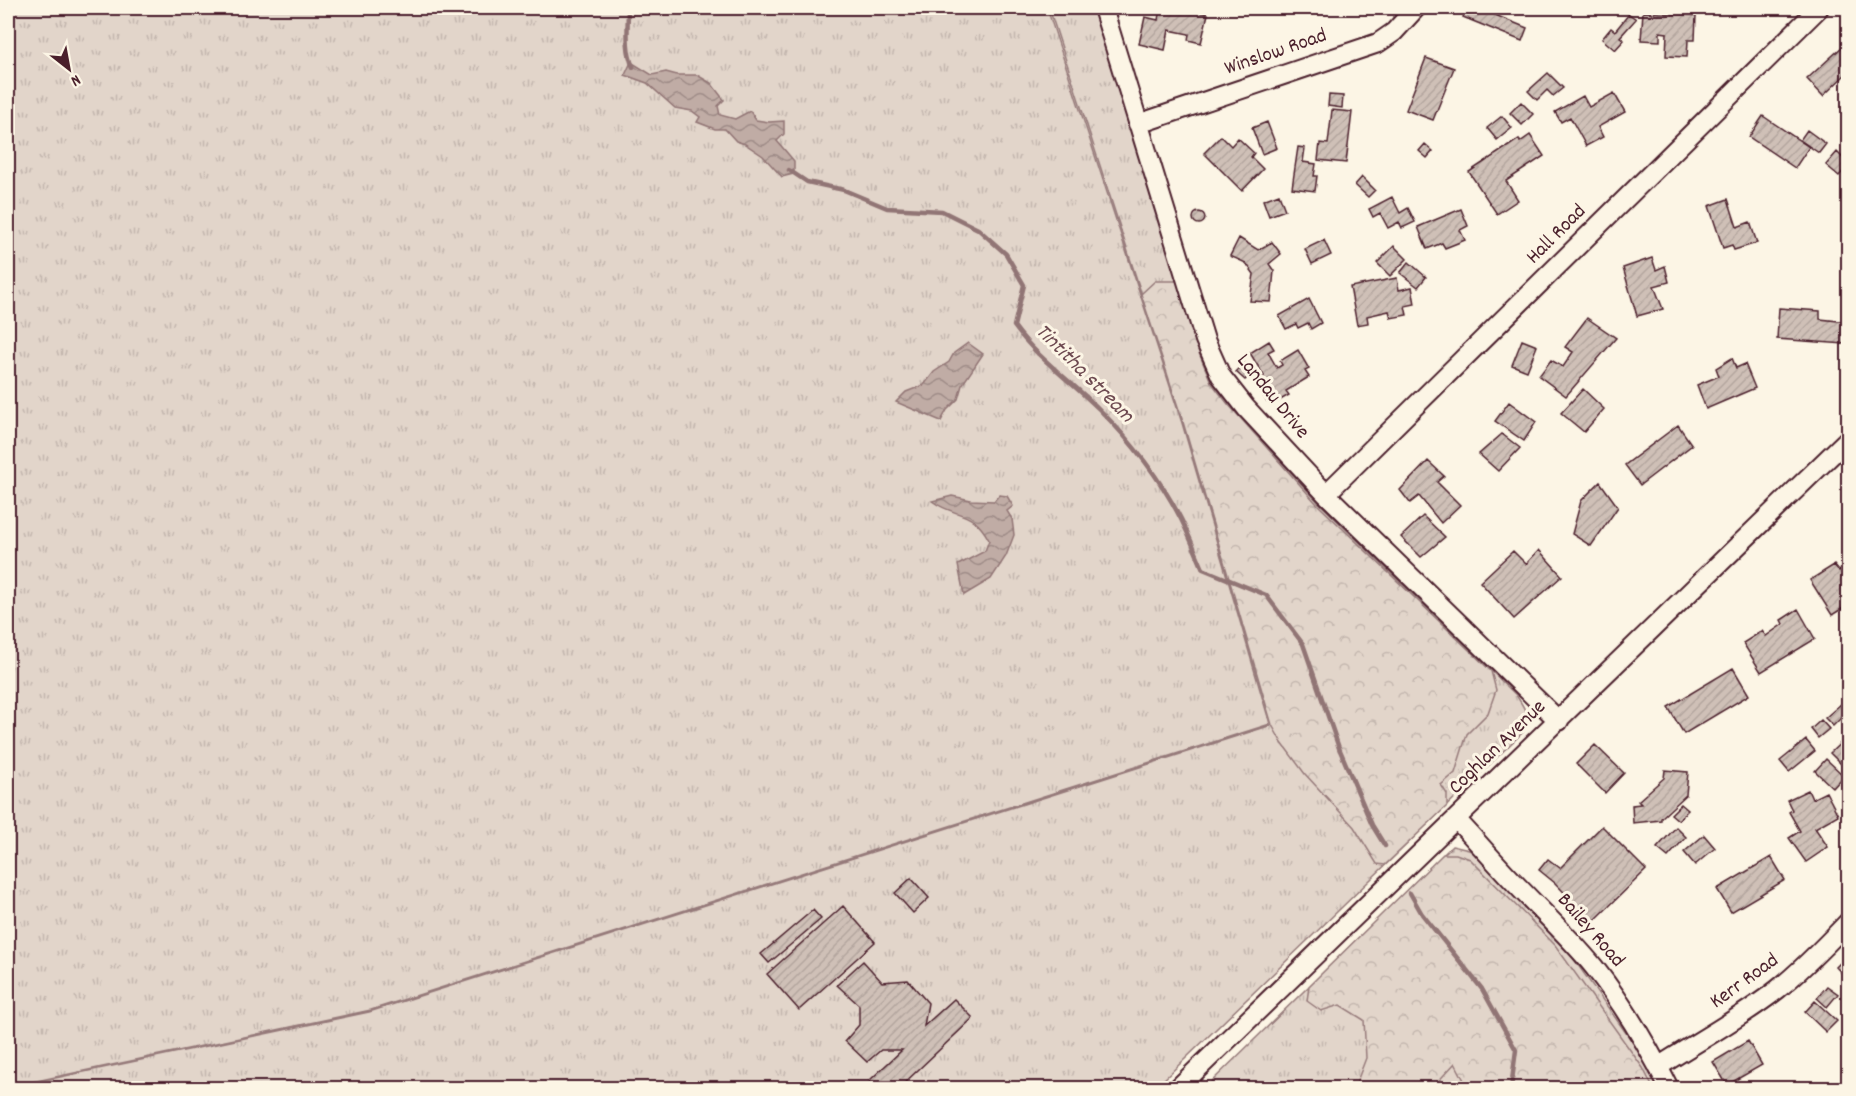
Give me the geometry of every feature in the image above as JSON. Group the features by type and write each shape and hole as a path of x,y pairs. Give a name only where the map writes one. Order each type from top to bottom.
{"street":[{"name":"Landau Drive","path":"1103,8 1205,340 1221,376 1246,408 1326,494 1558,722"},
{"name":"Winslow Road","path":"1138,124 1378,43 1394,32 1416,8"},
{"name":"Hall Road","path":"1326,494 1819,8"},
{"name":"Coghlan Avenue","path":"1178,1089 1848,439"},
{"name":"Bailey Road","path":"1456,819 1594,967 1618,1000 1669,1089"},
{"name":"Kerr Road","path":"1658,1067 1778,989 1848,922"}],"green space":[{"path":"8,8 1047,8 1182,423 1270,724 371,1010 8,1087"},
{"path":"1049,8 1098,8 1199,352 1211,382 1228,404 1318,502 1516,695 1526,713 1523,732 1155,1088 8,1088 369,1012 1272,725 1183,422"},
{"path":"1155,281 1178,281 1199,353 1211,382 1228,404 1317,504 1491,671 1496,690 1488,713 1467,734 1455,773 1441,785 1447,794 1447,806 1385,865 1377,864 1354,827 1305,774 1272,725 1183,422 1141,294"},
{"path":"1452,846 1469,850 1479,857 1561,941 1648,1064 1660,1088 1205,1088"},
{"path":"1443,854 1456,854 1470,859 1555,945 1643,1068 1653,1088 1468,1088 1455,1063 1432,1088 1358,1088 1356,1084 1366,1058 1364,1020 1340,1005 1321,1011 1307,1001 1309,986"}],"water":[{"path":"631,62 652,75 666,72 677,75 697,75 711,83 724,100 718,106 720,115 735,119 750,111 756,120 784,121 784,134 777,141 794,161 794,174 782,177 763,156 736,141 725,129 715,129 697,122 700,117 692,111 675,108 647,83 625,75"},
{"path":"968,343 983,354 962,385 958,399 947,410 941,421 896,402 906,392 924,385 934,372 949,362 954,353"},
{"path":"999,495 1007,496 1013,506 1007,511 1012,519 1014,535 1006,556 991,579 964,595 958,565 985,551 989,540 977,523 932,501 952,496 994,501"}],"building":[{"path":"1160,8 1181,8 1208,14 1201,43 1188,40 1189,34 1169,30 1165,50 1139,44 1145,17 1158,20"},
{"path":"1467,8 1478,8 1527,28 1522,41 1463,17"},
{"path":"1643,12 1696,15 1695,40 1688,40 1687,57 1666,56 1667,33 1660,32 1660,41 1641,40"},
{"path":"1629,14 1636,19 1620,37 1624,40 1615,50 1602,39 1611,28 1615,31"},
{"path":"1843,46 1848,51 1848,72 1823,96 1807,79"},
{"path":"1426,58 1454,68 1433,120 1406,110"},
{"path":"1548,73 1563,88 1553,96 1547,90 1537,100 1528,91"},
{"path":"1614,93 1625,112 1598,127 1603,137 1586,146 1570,117 1561,122 1555,112 1583,96 1589,107"},
{"path":"1329,95 1343,96 1342,108 1328,106"},
{"path":"1521,102 1533,114 1522,125 1510,113"},
{"path":"1332,110 1352,112 1346,163 1318,160 1320,143 1328,144"},
{"path":"1502,116 1512,128 1497,140 1487,128"},
{"path":"1763,116 1809,147 1795,168 1749,137"},
{"path":"1267,122 1277,148 1262,154 1252,128"},
{"path":"1807,130 1826,144 1819,153 1800,140"},
{"path":"1530,135 1544,156 1506,181 1518,200 1497,214 1469,172 1519,139 1520,142"},
{"path":"1221,136 1231,146 1238,138 1254,153 1251,157 1263,169 1242,191 1204,153"},
{"path":"1425,144 1433,151 1427,158 1419,151"},
{"path":"1298,147 1305,148 1303,162 1316,164 1315,191 1292,188"},
{"path":"1837,152 1848,163 1839,176 1826,165"},
{"path":"1362,177 1375,190 1368,197 1355,185"},
{"path":"1279,194 1285,210 1269,216 1263,200"},
{"path":"1392,197 1400,213 1408,208 1415,222 1402,228 1399,222 1388,228 1380,213 1373,217 1369,209"},
{"path":"1728,199 1737,227 1750,222 1757,243 1734,250 1732,245 1723,248 1709,206"},
{"path":"1461,209 1468,226 1460,230 1465,240 1445,248 1442,243 1427,249 1418,227"},
{"path":"1201,212 1205,218 1201,224 1197,224 1193,216"},
{"path":"1239,238 1258,250 1272,242 1281,254 1269,264 1274,271 1271,302 1250,301 1254,274 1246,263 1230,256"},
{"path":"1324,240 1331,255 1312,264 1305,249"},
{"path":"1394,246 1407,259 1390,276 1377,263"},
{"path":"1652,258 1656,270 1665,266 1669,282 1654,286 1663,309 1637,316 1623,268"},
{"path":"1409,262 1426,277 1418,287 1400,273"},
{"path":"1397,278 1399,290 1412,287 1415,304 1405,306 1407,315 1391,318 1389,311 1367,316 1368,323 1357,325 1350,287"},
{"path":"1309,299 1321,323 1311,329 1308,323 1298,328 1296,324 1286,329 1279,316"},
{"path":"1779,308 1820,311 1820,319 1848,322 1845,344 1777,339"},
{"path":"1587,318 1616,338 1566,396 1539,376 1551,360 1563,367 1573,352 1565,347"},
{"path":"1522,340 1537,346 1527,371 1512,365"},
{"path":"1269,341 1274,349 1268,352 1277,368 1282,365 1280,361 1298,350 1309,369 1305,371 1309,377 1286,391 1289,395 1277,402 1275,398 1267,402 1255,381 1264,376 1250,353"},
{"path":"1732,358 1736,368 1745,364 1755,388 1706,409 1697,385 1719,376 1716,368"},
{"path":"1245,363 1254,372 1245,380 1236,372"},
{"path":"1583,389 1604,409 1584,432 1561,413"},
{"path":"1509,402 1536,422 1524,441 1495,421"},
{"path":"1678,425 1692,445 1640,485 1625,465"},
{"path":"1502,434 1520,448 1498,471 1479,454"},
{"path":"1428,461 1444,476 1437,482 1460,505 1441,523 1419,496 1410,503 1400,490"},
{"path":"1600,482 1618,507 1591,546 1572,534 1581,501"},
{"path":"1423,516 1445,537 1421,557 1401,537"},
{"path":"1539,550 1562,576 1514,619 1480,582 1513,551 1526,564"},
{"path":"1834,565 1839,571 1848,565 1848,605 1832,615 1810,580"},
{"path":"1798,609 1815,639 1761,672 1743,643 1762,631 1766,636 1783,624 1781,620"},
{"path":"1733,668 1749,695 1684,734 1668,707"},
{"path":"1842,703 1848,711 1833,726 1825,718"},
{"path":"1821,720 1829,729 1818,738 1811,729"},
{"path":"1848,736 1848,765 1845,768 1830,753"},
{"path":"1806,740 1815,751 1789,772 1780,761"},
{"path":"1595,745 1624,773 1605,793 1576,764"},
{"path":"1826,759 1844,776 1833,788 1815,771"},
{"path":"1665,770 1688,772 1686,795 1661,820 1633,823 1632,805 1641,804 1638,801 1664,778"},
{"path":"1808,790 1812,799 1826,792 1838,815 1815,828 1828,847 1806,862 1789,838 1800,831 1789,812 1792,810 1787,800"},
{"path":"1681,804 1688,810 1678,820 1671,814"},
{"path":"1602,826 1646,870 1593,922 1539,870 1548,859 1560,868"},
{"path":"1676,827 1686,837 1668,857 1657,848"},
{"path":"1704,835 1715,848 1695,865 1684,852"},
{"path":"1771,857 1785,880 1731,912 1717,889"},
{"path":"911,878 929,898 913,913 895,893"},
{"path":"843,906 875,942 799,1010 767,974"},
{"path":"813,910 821,919 769,963 761,954"},
{"path":"1848,955 1848,980 1836,967"},
{"path":"863,961 882,982 908,980 928,1003 924,1026 954,999 973,1018 899,1088 878,1088 869,1081 902,1050 881,1050 867,1062 845,1041 859,1025 859,1005 837,985"},
{"path":"1827,986 1838,994 1827,1007 1817,998"},
{"path":"1815,1001 1837,1021 1826,1032 1805,1012"},
{"path":"1748,1041 1762,1065 1727,1085 1713,1062"}],"waterway":[{"name":"Tintitha stream","path":"628,8 628,46 633,67"},
{"name":"Tintitha stream","path":"789,170 807,182 844,190 887,208 942,211 978,229 1006,254 1024,285 1014,326 1023,338 1088,399 1134,447 1173,504 1203,569 1266,595 1303,644 1339,748 1372,825 1385,846"},
{"path":"1410,893 1422,914 1482,989 1516,1050 1511,1088"}]}
